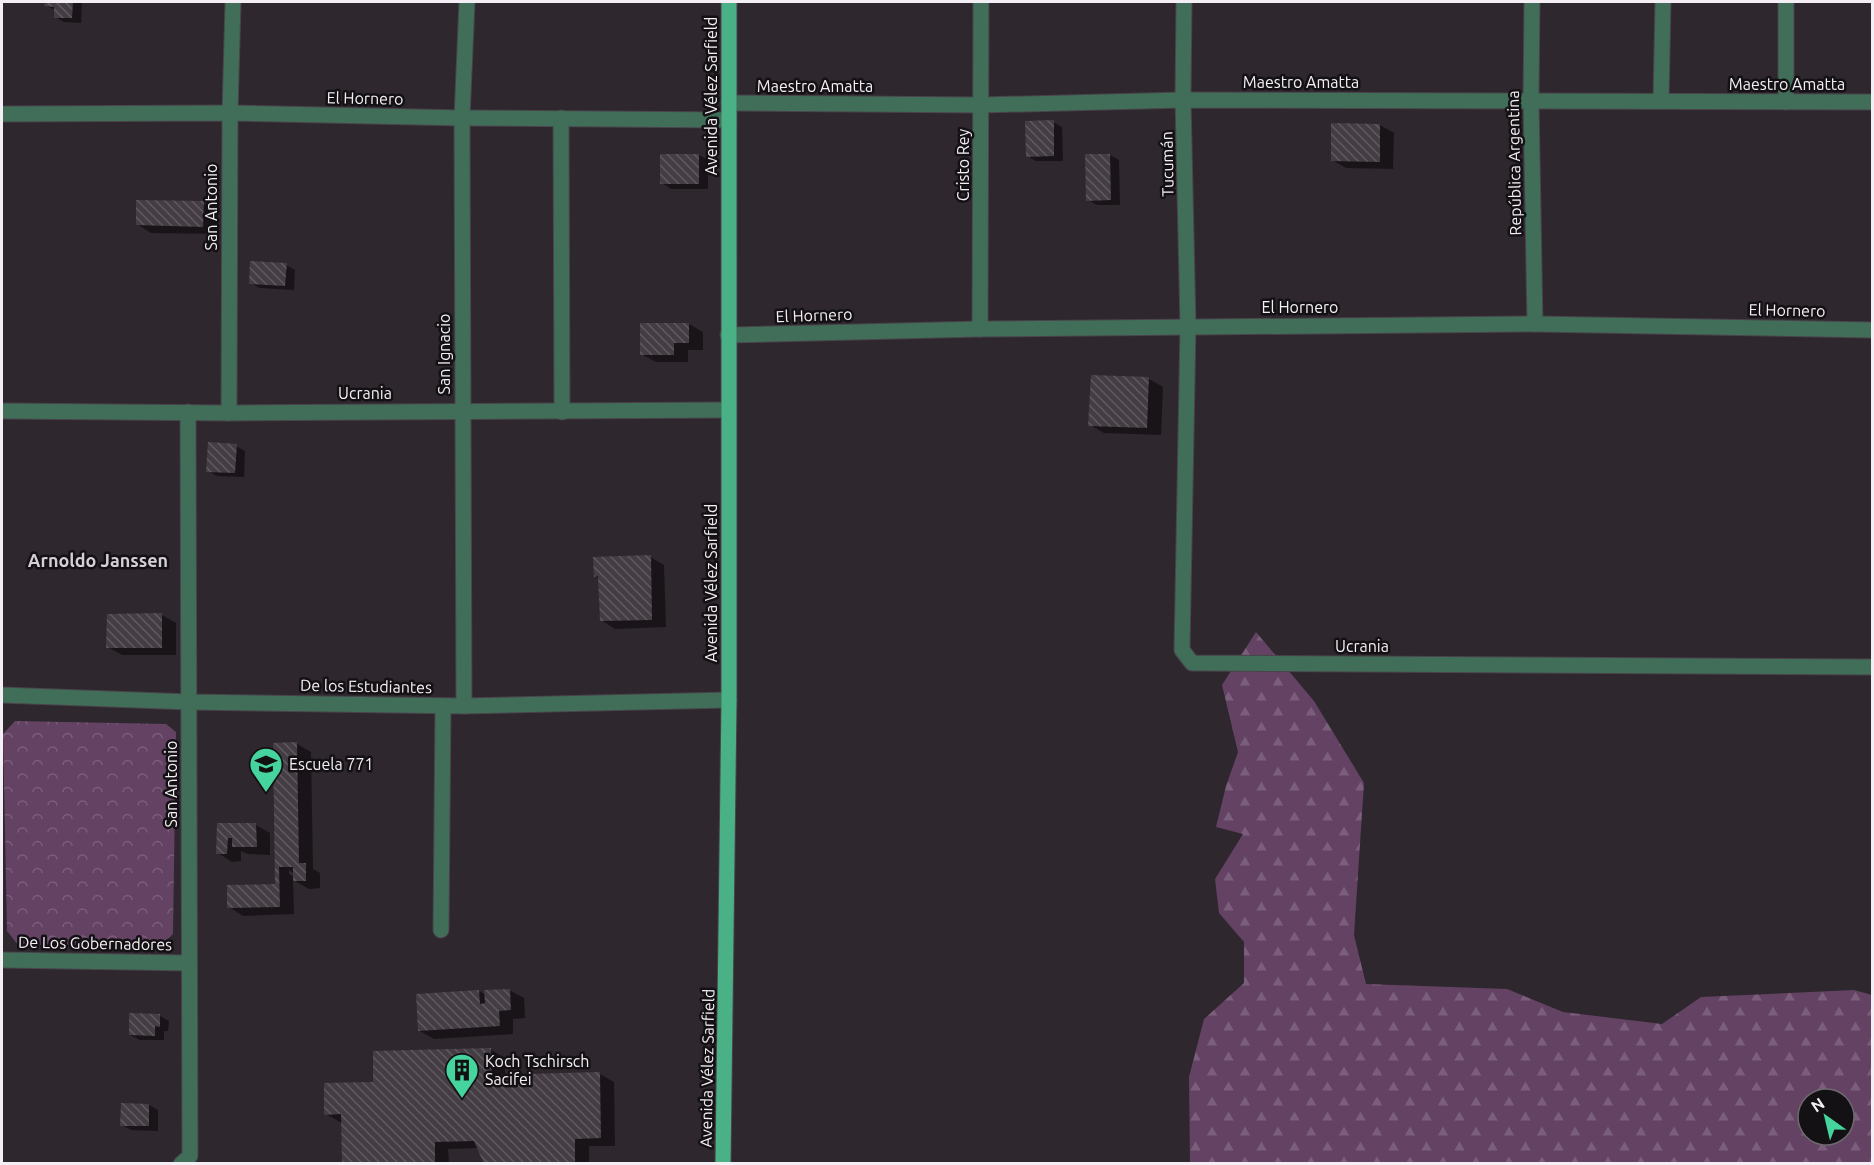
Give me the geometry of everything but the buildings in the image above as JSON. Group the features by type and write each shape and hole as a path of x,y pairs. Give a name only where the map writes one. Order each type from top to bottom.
{"main road":[{"name":"Avenida Vélez Sarfield","path":"723,1164 729,700 729,2"}],"street":[{"name":"San Antonio","path":"229,412 230,112 233,2"},
{"name":"San Ignacio","path":"464,706 462,118 467,2"},
{"name":"Cristo Rey","path":"980,328 981,2"},
{"name":"Tucumán","path":"1184,2 1183,100 1188,326"},
{"name":"República Argentina","path":"1532,2 1531,100 1535,324"},
{"path":"1661,100 1663,2"},
{"path":"1786,2 1786,102"},
{"name":"Maestro Amatta","path":"729,103 981,105 1183,100 1872,102"},
{"name":"El Hornero","path":"2,114 230,112 462,118 729,120"},
{"path":"561,118 562,412"},
{"name":"El Hornero","path":"728,335 980,328 1535,324 1872,330"},
{"name":"Ucrania","path":"1188,326 1182,650 1192,663 1872,667"},
{"name":"Ucrania","path":"2,411 728,410"},
{"name":"San Antonio","path":"186,1160 189,963 188,412"},
{"name":"De los Estudiantes","path":"2,696 443,706 729,700"},
{"path":"441,930 443,706"},
{"name":"De Los Gobernadores","path":"2,960 189,963"}],"green space":[{"path":"1256,632 1314,701 1364,783 1354,935 1366,984 1507,989 1563,1012 1662,1024 1701,997 1854,990 1872,995 1872,1163 1190,1164 1189,1077 1204,1019 1244,983 1244,942 1219,913 1215,879 1243,834 1216,827 1226,786 1238,752 1222,685"},
{"path":"15,721 166,724 176,732 173,934 160,945 18,945 7,931 3,734"}],"place":[{"name":"Escuela 771","path":"266,793"},
{"name":"Koch Tschirsch Sacifei","path":"462,1099"}],"district":[{"name":"Arnoldo Janssen","path":"98,560"}]}
